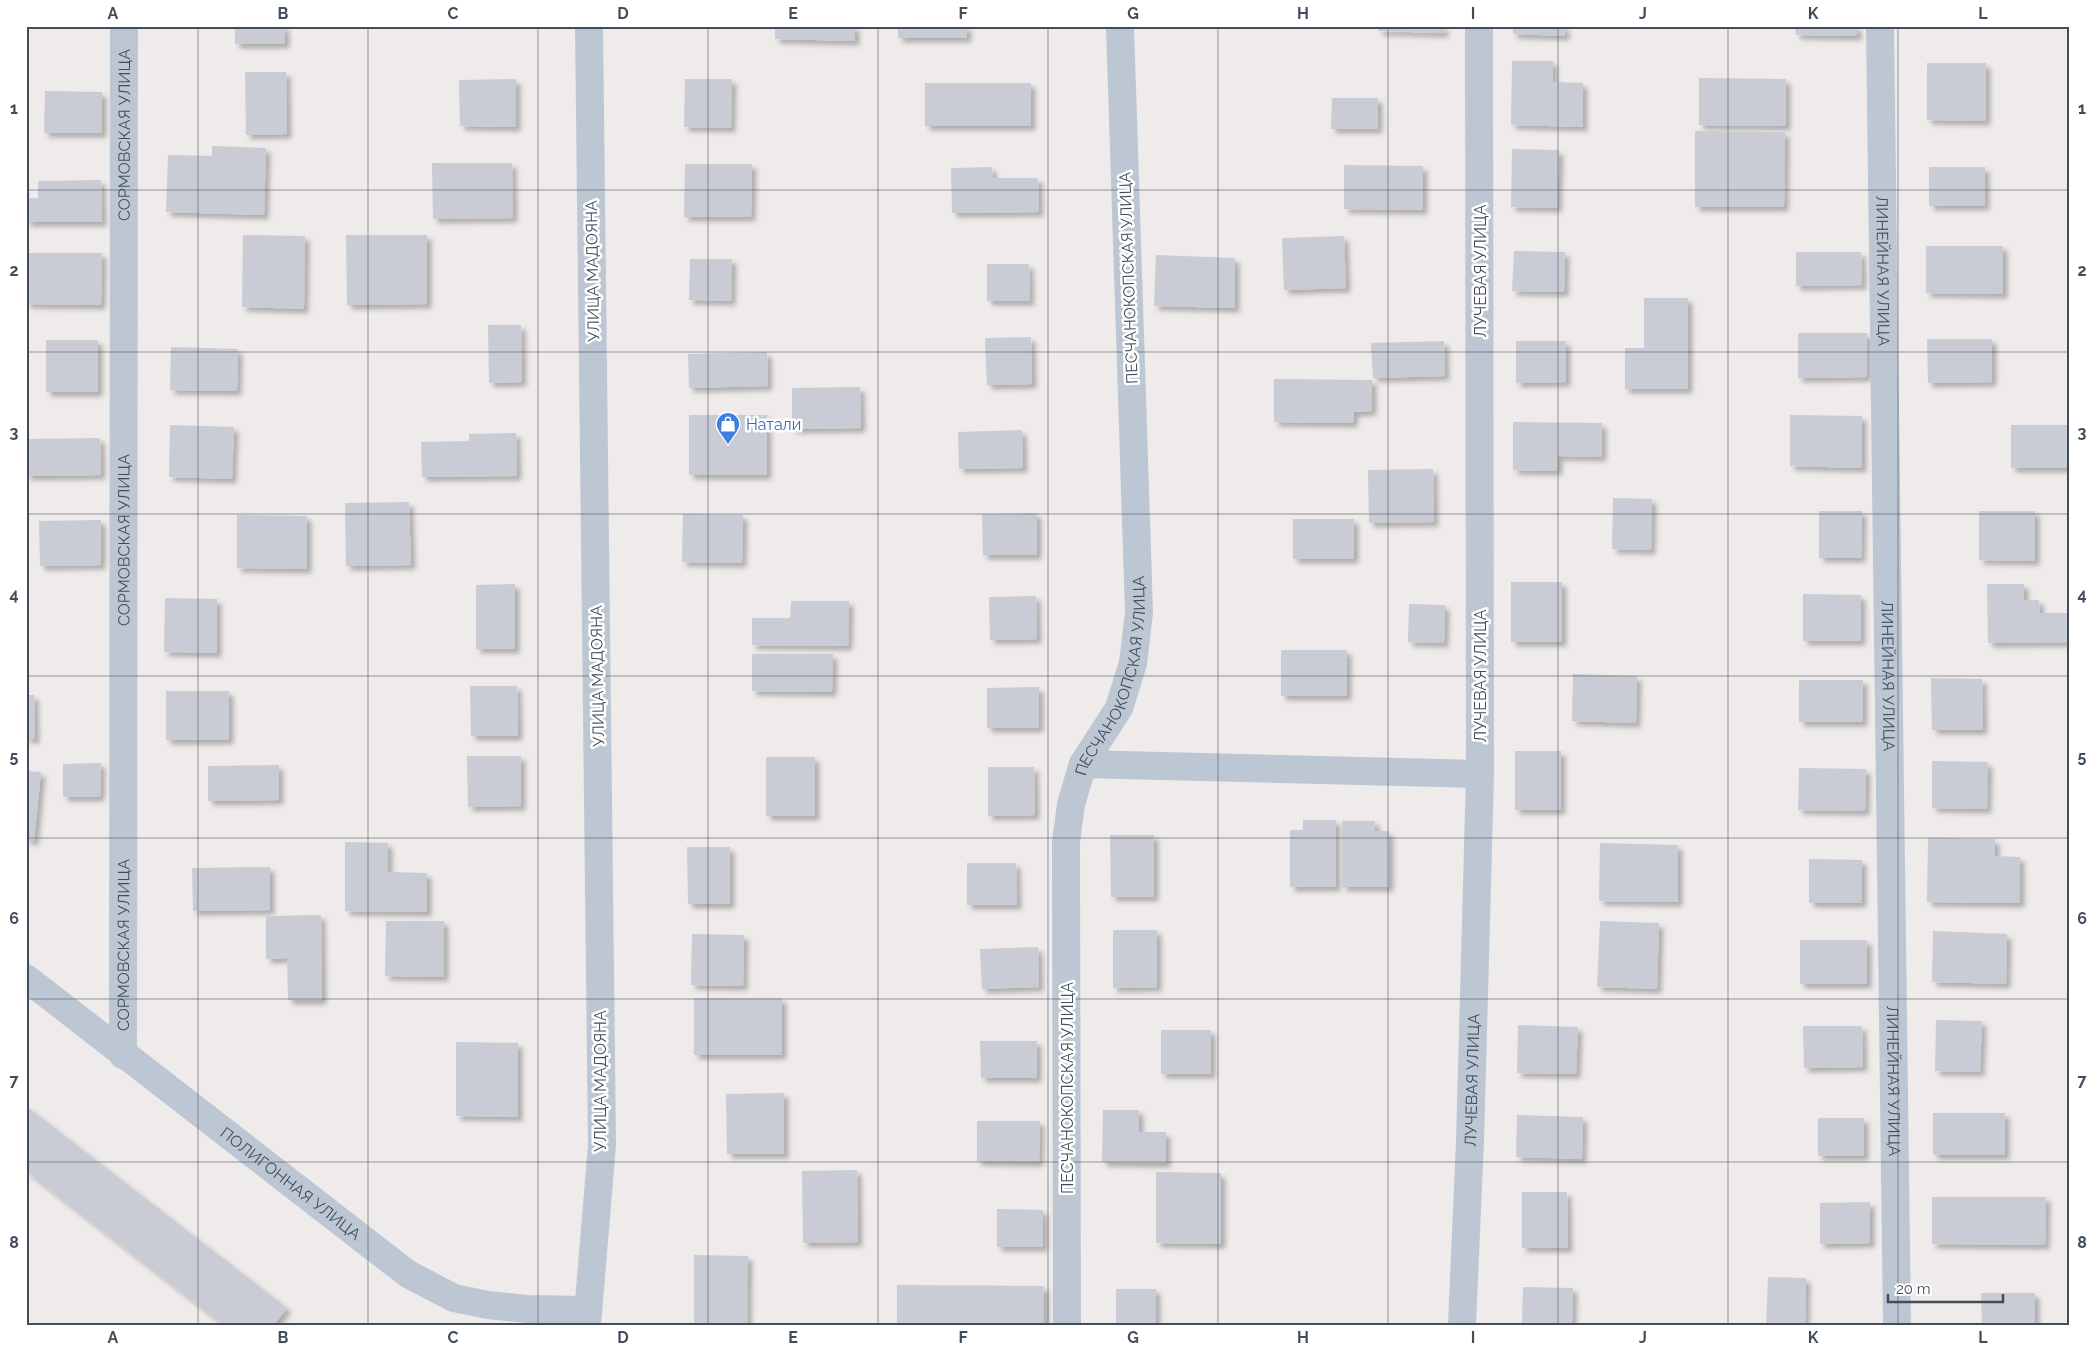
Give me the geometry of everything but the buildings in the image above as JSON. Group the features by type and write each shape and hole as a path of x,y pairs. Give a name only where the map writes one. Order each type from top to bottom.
{"street":[{"name":"СОРМОВСКАЯ УЛИЦА","path":"124,26 124,1055"},
{"name":"УЛИЦА МАДОЯНА","path":"587,1317 602,1145 589,26"},
{"name":"ПЕСЧАНОКОПСКАЯ УЛИЦА","path":"1067,1325 1066,842 1071,804 1083,764 1119,708 1132,663 1139,613 1120,26"},
{"name":"ЛУЧЕВАЯ УЛИЦА","path":"1462,1325 1470,1141 1480,774 1480,26"},
{"name":"ЛИНЕЙНАЯ УЛИЦА","path":"1880,26 1897,1325"},
{"path":"1083,764 1480,774"},
{"name":"ПОЛИГОННАЯ УЛИЦА","path":"26,978 408,1274 454,1298 488,1305 587,1317"}],"place":[{"name":"Натали","path":"728,445"}]}
